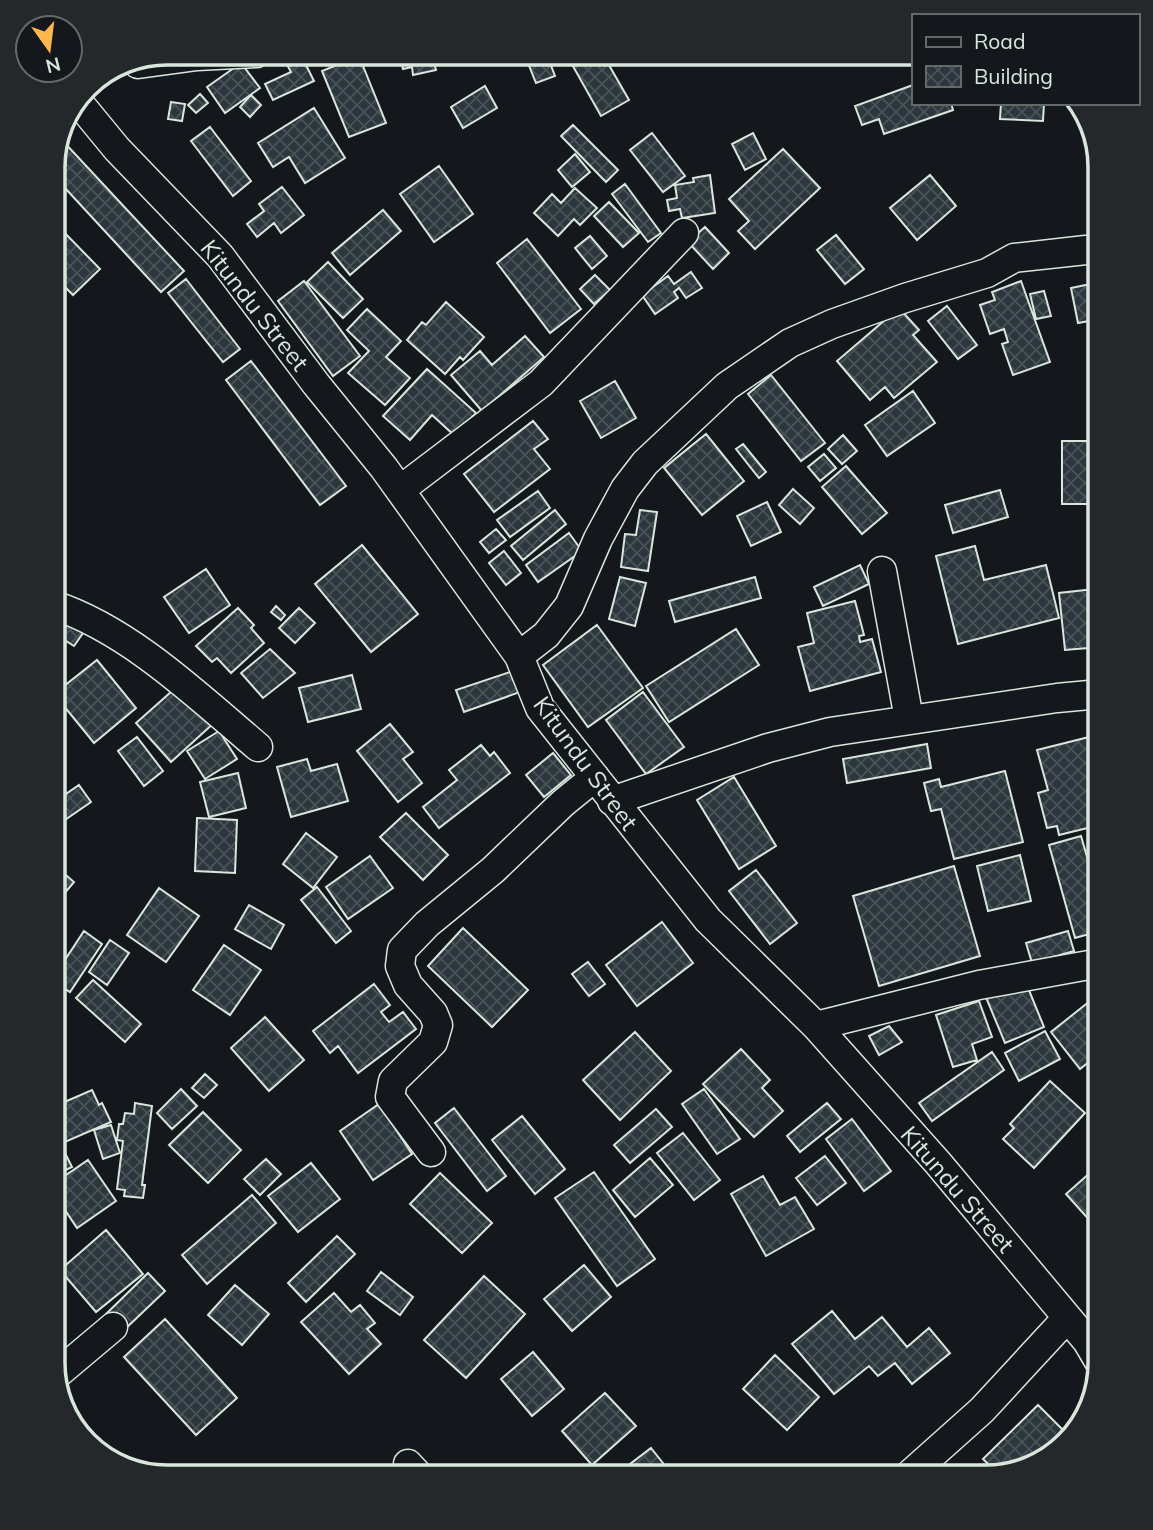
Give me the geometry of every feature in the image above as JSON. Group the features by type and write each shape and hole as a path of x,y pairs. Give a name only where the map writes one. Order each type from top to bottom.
{"street":[{"name":"Kitundu Street","path":"84,109 117,149 220,256 400,490 519,656 540,708 708,920 816,1026 939,1163 1067,1318 1088,1337"},
{"path":"400,490 541,383 684,233"},
{"path":"519,656 546,635 569,606 598,539 625,489 645,463 727,386 790,343 832,324 987,273 1014,258 1088,251"},
{"path":"882,571 909,719"},
{"path":"65,609 81,614 157,663 258,747"},
{"path":"612,801 768,748 830,732 1088,696"},
{"path":"431,1152 390,1097 394,1081 433,1042 438,1026 433,1013 408,985 400,966 402,950 427,924 493,870 563,803 595,777"},
{"path":"816,1026 979,985 1088,965"},
{"path":"921,1465 982,1410 1067,1318"},
{"path":"65,1367 113,1327"}],"building":[{"path":"238,65 243,65 260,88 225,113 207,87"},
{"path":"287,65 306,65 314,81 273,100 265,84 291,72"},
{"path":"337,65 363,65 386,123 349,137 322,71"},
{"path":"402,65 435,65 436,70 413,75 412,67 403,69"},
{"path":"529,65 551,65 555,76 536,83"},
{"path":"572,65 609,65 629,100 601,116"},
{"path":"912,85 912,105 952,105 953,110 884,134 879,119 862,125 855,106"},
{"path":"485,86 497,108 463,128 451,107"},
{"path":"200,94 208,103 196,113 188,105"},
{"path":"251,95 261,105 250,117 240,107"},
{"path":"171,102 185,104 182,121 168,119"},
{"path":"1001,105 1044,105 1043,121 1000,119"},
{"path":"314,108 345,158 305,183 289,157 273,167 258,143"},
{"path":"573,125 618,170 606,182 561,136"},
{"path":"210,127 251,181 233,196 191,141"},
{"path":"652,133 685,176 663,192 630,150"},
{"path":"753,133 766,159 745,170 732,144"},
{"path":"67,146 184,271 161,292 65,188"},
{"path":"783,149 820,188 755,249 738,231 749,221 729,199"},
{"path":"575,154 590,172 572,187 558,170"},
{"path":"439,166 473,214 434,242 400,194"},
{"path":"710,175 715,213 682,218 680,209 669,211 667,200 677,198 675,185 694,182 693,178"},
{"path":"930,175 956,206 917,240 890,208"},
{"path":"625,184 661,233 648,242 612,194"},
{"path":"282,187 304,215 281,233 274,223 257,237 247,224 264,211 259,204"},
{"path":"575,188 597,208 580,225 574,219 558,236 534,213 552,194 561,203"},
{"path":"609,202 639,233 623,247 594,216"},
{"path":"383,210 401,231 350,275 332,253"},
{"path":"705,227 729,253 713,269 688,242"},
{"path":"65,233 100,269 73,295 65,287"},
{"path":"836,235 864,269 845,284 817,250"},
{"path":"590,236 607,256 592,269 575,248"},
{"path":"527,239 581,309 550,333 497,263"},
{"path":"328,262 363,299 343,318 307,282"},
{"path":"691,272 702,288 686,298 679,288 674,292 678,298 655,314 642,295 668,276 674,284"},
{"path":"595,275 610,290 594,304 580,289"},
{"path":"186,279 240,349 223,362 168,293"},
{"path":"304,281 360,356 333,376 278,301"},
{"path":"1021,281 1050,362 1013,375 1002,344 1008,342 1004,329 990,334 980,305 995,300 992,292"},
{"path":"1088,284 1088,321 1078,323 1071,288"},
{"path":"1044,291 1051,316 1036,319 1030,294"},
{"path":"446,302 484,337 463,360 460,357 445,374 407,340 422,322 426,325"},
{"path":"947,306 977,345 958,359 928,321"},
{"path":"899,308 919,330 913,335 937,362 894,398 885,387 870,400 837,361"},
{"path":"367,309 401,341 386,357 410,378 385,405 348,373 369,351 347,330"},
{"path":"525,336 544,357 482,411 451,375 480,351 492,365"},
{"path":"251,361 346,486 320,505 226,380"},
{"path":"427,369 476,413 455,436 432,415 410,440 383,416"},
{"path":"771,375 825,443 801,461 748,394"},
{"path":"615,381 636,418 601,438 580,401"},
{"path":"913,391 935,423 887,456 865,425"},
{"path":"533,421 548,439 534,449 550,469 494,512 464,474"},
{"path":"706,434 744,481 702,515 664,468"},
{"path":"843,435 857,451 842,464 828,449"},
{"path":"1062,441 1088,441 1088,504 1062,504"},
{"path":"743,444 766,472 759,478 736,449"},
{"path":"824,454 836,468 820,481 808,467"},
{"path":"846,466 887,513 862,534 822,487"},
{"path":"793,489 814,508 800,524 779,505"},
{"path":"1000,490 1008,517 953,533 945,505"},
{"path":"538,491 550,508 510,537 497,520"},
{"path":"767,502 781,532 751,546 737,516"},
{"path":"555,510 566,524 523,560 511,546"},
{"path":"640,510 657,512 648,571 621,567 625,534 636,535"},
{"path":"496,529 506,540 489,553 480,542"},
{"path":"569,533 582,551 538,582 526,565"},
{"path":"362,545 418,614 371,652 315,584"},
{"path":"975,546 984,580 1046,565 1059,618 958,644 936,556"},
{"path":"504,551 521,573 506,585 489,563"},
{"path":"860,565 869,584 823,606 814,587"},
{"path":"206,569 230,605 189,633 164,597"},
{"path":"620,577 646,583 635,626 609,619"},
{"path":"755,577 761,598 675,622 669,601"},
{"path":"1088,590 1088,648 1065,650 1059,593"},
{"path":"855,601 864,635 859,636 860,642 872,639 881,672 810,691 798,647 814,643 807,613"},
{"path":"276,606 285,615 281,620 271,612"},
{"path":"238,608 254,625 251,628 264,643 231,673 217,658 212,662 196,646"},
{"path":"299,608 315,623 295,643 279,628"},
{"path":"65,622 83,633 74,646 65,640"},
{"path":"597,625 643,688 588,727 543,665"},
{"path":"736,629 759,665 669,722 646,686"},
{"path":"270,649 295,673 263,698 241,673"},
{"path":"97,660 136,708 94,743 65,707 65,685"},
{"path":"513,671 520,692 464,712 456,690"},
{"path":"352,675 361,709 308,722 299,688"},
{"path":"180,684 215,722 171,762 136,723"},
{"path":"643,692 684,747 646,774 606,720"},
{"path":"390,724 413,752 403,759 422,783 398,802 357,751"},
{"path":"219,731 237,759 205,779 187,751"},
{"path":"137,737 163,771 144,786 118,751"},
{"path":"1088,737 1088,828 1059,835 1057,826 1047,828 1038,793 1048,790 1037,750"},
{"path":"927,744 931,768 847,783 843,759"},
{"path":"481,745 490,756 494,752 510,773 439,828 423,807 457,780 449,770"},
{"path":"553,753 571,775 544,797 526,775"},
{"path":"307,759 311,771 337,764 348,801 291,817 277,767"},
{"path":"1005,771 1023,842 954,859 941,809 931,811 924,783 939,779 941,787"},
{"path":"238,773 246,808 209,817 200,782"},
{"path":"734,777 776,846 739,869 697,800"},
{"path":"79,785 91,802 65,820 65,795"},
{"path":"406,813 448,855 423,880 380,837"},
{"path":"197,818 237,820 235,873 195,871"},
{"path":"306,833 337,857 313,888 283,864"},
{"path":"1081,836 1088,860 1088,934 1075,938 1049,845"},
{"path":"1020,855 1031,901 988,911 977,866"},
{"path":"370,856 393,888 348,919 326,887"},
{"path":"954,866 980,956 879,986 853,896"},
{"path":"756,870 797,923 770,944 729,891"},
{"path":"65,874 74,882 65,893"},
{"path":"317,887 351,931 336,943 301,900"},
{"path":"159,888 199,916 166,962 127,935"},
{"path":"249,905 284,925 271,949 235,929"},
{"path":"662,922 693,963 637,1006 606,965"},
{"path":"463,928 528,990 492,1027 428,966"},
{"path":"84,931 102,944 70,992 65,989 65,960"},
{"path":"1068,931 1074,951 1032,963 1026,943"},
{"path":"110,940 129,953 107,985 89,972"},
{"path":"224,945 261,970 230,1015 193,990"},
{"path":"588,962 605,984 589,996 572,974"},
{"path":"1024,978 1044,1027 1005,1043 985,995"},
{"path":"93,980 141,1024 125,1042 76,998"},
{"path":"374,984 390,1005 381,1012 389,1022 403,1012 416,1029 358,1073 338,1046 330,1053 313,1031"},
{"path":"979,1001 992,1037 972,1044 977,1060 953,1067 936,1015"},
{"path":"1088,1003 1088,1063 1080,1069 1051,1032"},
{"path":"265,1017 304,1060 269,1091 231,1048"},
{"path":"889,1026 902,1042 879,1055 869,1036"},
{"path":"1045,1031 1060,1059 1019,1081 1005,1053"},
{"path":"635,1032 671,1071 620,1120 583,1080"},
{"path":"741,1049 770,1080 762,1088 783,1111 754,1137 703,1084"},
{"path":"992,1052 1004,1070 932,1121 919,1103"},
{"path":"205,1074 217,1085 204,1098 192,1088"},
{"path":"1050,1081 1085,1113 1034,1168 1003,1139 1014,1128 1010,1124"},
{"path":"181,1089 197,1106 172,1129 157,1113"},
{"path":"704,1089 740,1139 717,1154 682,1104"},
{"path":"92,1090 111,1122 65,1142 65,1102"},
{"path":"135,1103 152,1106 142,1185 145,1185 143,1198 124,1196 125,1190 117,1189 123,1141 117,1140 119,1124 123,1124 125,1113 134,1114"},
{"path":"827,1103 841,1119 800,1152 787,1136"},
{"path":"379,1104 412,1154 373,1180 340,1131"},
{"path":"454,1108 506,1176 487,1191 435,1123"},
{"path":"656,1109 672,1127 630,1163 614,1145"},
{"path":"203,1112 241,1150 208,1183 169,1145"},
{"path":"522,1116 565,1169 535,1194 492,1140"},
{"path":"852,1119 891,1171 864,1191 826,1139"},
{"path":"111,1125 120,1153 103,1159 94,1130"},
{"path":"683,1133 720,1180 694,1200 657,1153"},
{"path":"65,1153 72,1167 65,1170"},
{"path":"825,1156 846,1183 817,1205 796,1178"},
{"path":"650,1158 673,1185 635,1217 613,1190"},
{"path":"266,1159 281,1174 260,1195 244,1179"},
{"path":"88,1160 116,1201 77,1228 65,1210 65,1176"},
{"path":"311,1163 340,1199 298,1232 268,1196"},
{"path":"594,1172 655,1259 617,1286 555,1198"},
{"path":"440,1173 492,1223 462,1253 410,1204"},
{"path":"1088,1175 1088,1219 1066,1194"},
{"path":"763,1176 780,1205 795,1197 814,1229 766,1256 731,1194"},
{"path":"252,1195 276,1223 207,1284 182,1255"},
{"path":"106,1230 143,1274 96,1312 65,1276 65,1266"},
{"path":"337,1236 355,1254 306,1302 288,1283"},
{"path":"584,1265 611,1297 572,1331 544,1299"},
{"path":"381,1272 413,1297 400,1315 367,1291"},
{"path":"148,1273 165,1291 123,1331 106,1314"},
{"path":"484,1276 525,1314 466,1378 424,1340"},
{"path":"235,1285 269,1314 242,1345 208,1315"},
{"path":"334,1293 351,1312 360,1305 375,1323 367,1329 381,1344 349,1374 301,1322"},
{"path":"832,1311 855,1339 882,1317 907,1347 929,1328 950,1353 912,1384 895,1363 878,1376 869,1366 834,1394 792,1344"},
{"path":"165,1319 237,1398 196,1435 124,1357"},
{"path":"533,1352 564,1389 532,1416 501,1379"},
{"path":"775,1355 819,1397 787,1430 743,1389"},
{"path":"605,1393 636,1426 592,1465 562,1431"},
{"path":"1038,1405 1063,1430 1043,1448 1019,1460 989,1465 983,1459"},
{"path":"651,1448 664,1465 629,1465"}]}
